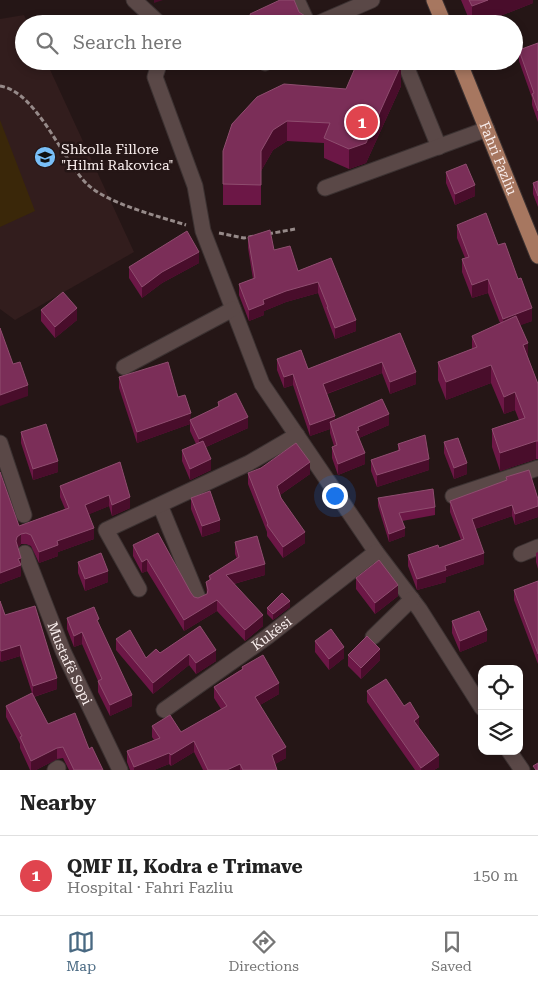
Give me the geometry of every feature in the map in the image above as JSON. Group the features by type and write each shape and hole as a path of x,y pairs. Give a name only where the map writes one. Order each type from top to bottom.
{"main road":[{"path":"434,0 440,15"},
{"name":"Fahri Fazliu","path":"463,70 538,256"}],"street":[{"path":"134,0 150,15"},
{"path":"297,0 304,15"},
{"path":"337,15 372,0"},
{"path":"157,70 155,77 195,186 203,231 262,384 376,552 412,599 478,702"},
{"path":"408,70 439,147"},
{"path":"325,188 486,129"},
{"path":"124,367 233,309"},
{"path":"139,589 106,530 249,463 297,435"},
{"path":"0,443 24,515"},
{"path":"453,496 538,468"},
{"path":"160,504 199,600"},
{"path":"521,554 538,547"},
{"name":"Kukësi","path":"164,710 267,637 376,552"},
{"name":"Mustafë Sopi","path":"24,553 63,651 120,770"},
{"path":"373,637 412,599"},
{"path":"512,755 522,770"}],"path":[{"path":"0,86 8,87 26,98 69,161 88,185 108,198 203,231 244,238 294,229"}],"shaded area":[{"name":"Shkolla Fillore \"Hilmi Rakovica\"","path":"15,16 15,70 50,70 134,252 15,320 0,309 0,19"},
{"path":"0,120 35,211 0,227"}],"building":[{"path":"280,0 294,0 299,12 304,15 250,15"},
{"path":"469,0 488,0 472,6"},
{"path":"538,43 538,111 523,61 523,49"},
{"path":"354,70 399,70 366,143 349,149 324,138 330,123 287,121 273,130 261,151 261,185 223,184 223,151 232,124 257,97 284,84 346,89"},
{"path":"466,164 475,185 455,194 446,172"},
{"path":"538,181 538,196 533,183"},
{"path":"486,213 498,245 505,243 518,279 521,278 532,308 503,319 488,279 472,285 462,259 469,257 457,225"},
{"path":"270,230 274,250 290,246 298,271 331,258 356,320 335,328 318,282 263,300 264,304 249,310 239,284 255,278 248,237"},
{"path":"187,231 199,252 162,272 142,287 129,267"},
{"path":"63,292 77,308 55,327 41,310"},
{"path":"516,316 528,343 523,345 538,384 538,441 500,453 492,429 525,418 515,392 504,397 491,365 446,382 438,362 477,347 472,336"},
{"path":"0,328 13,364 20,362 28,385 0,395"},
{"path":"400,333 416,372 390,382 382,362 323,384 335,416 310,425 293,374 284,377 277,359 301,350 308,369"},
{"path":"168,362 178,397 185,395 191,413 137,432 119,377"},
{"path":"236,393 248,417 199,439 190,420 219,406 218,402"},
{"path":"382,399 389,414 358,427 359,430 356,431 365,453 338,464 332,447 337,445 330,422"},
{"path":"46,424 58,461 33,469 21,432"},
{"path":"425,435 429,459 377,475 371,460 400,450 398,444"},
{"path":"458,438 467,463 454,468 444,442"},
{"path":"203,441 211,459 190,469 182,450"},
{"path":"296,443 310,462 277,486 281,498 305,532 283,547 267,525 248,473 261,468"},
{"path":"120,462 130,497 112,505 109,495 85,505 94,528 57,541 58,545 39,552 31,535 21,534 17,537 16,541 21,558 18,559 21,565 0,573 0,472 19,526 69,508 60,486"},
{"path":"529,470 538,499 538,506 515,514 512,505 472,519 484,553 445,566 446,570 417,579 408,555 438,545 439,548 464,539 450,501 507,480 506,477"},
{"path":"433,489 435,507 399,513 405,528 389,534 378,498"},
{"path":"210,491 220,520 202,526 191,498"},
{"path":"158,533 191,593 194,597 198,598 207,594 206,582 211,579 209,576 239,557 235,542 257,536 265,564 226,575 263,615 245,630 217,600 184,620 147,559 142,562 133,545"},
{"path":"101,553 108,571 85,579 78,562"},
{"path":"379,560 398,585 375,603 356,578"},
{"path":"538,581 538,654 514,590"},
{"path":"282,593 290,601 273,614 267,608"},
{"path":"0,601 5,615 35,606 57,678 33,686 20,645 1,651"},
{"path":"94,607 99,619 97,620 132,695 110,705 98,681 102,679 82,632 74,636 67,618"},
{"path":"479,611 487,630 460,641 452,621"},
{"path":"200,626 216,650 196,663 189,654 153,683 116,639 130,630 146,658 156,649 160,653"},
{"path":"331,629 344,647 329,659 315,641"},
{"path":"367,636 380,649 361,668 348,655"},
{"path":"263,655 279,683 255,697 286,747 272,755 277,770 243,770 240,764 227,770 208,770 194,741 171,755 169,753 134,767 127,751 160,738 152,726 170,715 181,732 227,706 214,687"},
{"path":"386,679 404,706 410,702 419,717 414,721 439,755 421,768 367,691"},
{"path":"32,693 48,724 75,713 89,749 92,747 103,770 74,770 63,747 31,761 20,737 22,736 6,706"},
{"path":"538,763 538,770 536,770 533,766"}],"place":[{"name":"QMF II, Kodra e Trimave","path":"362,122"},
{"name":"Shkolla Fillore \"Hilmi Rakovica\"","path":"45,157"}]}
